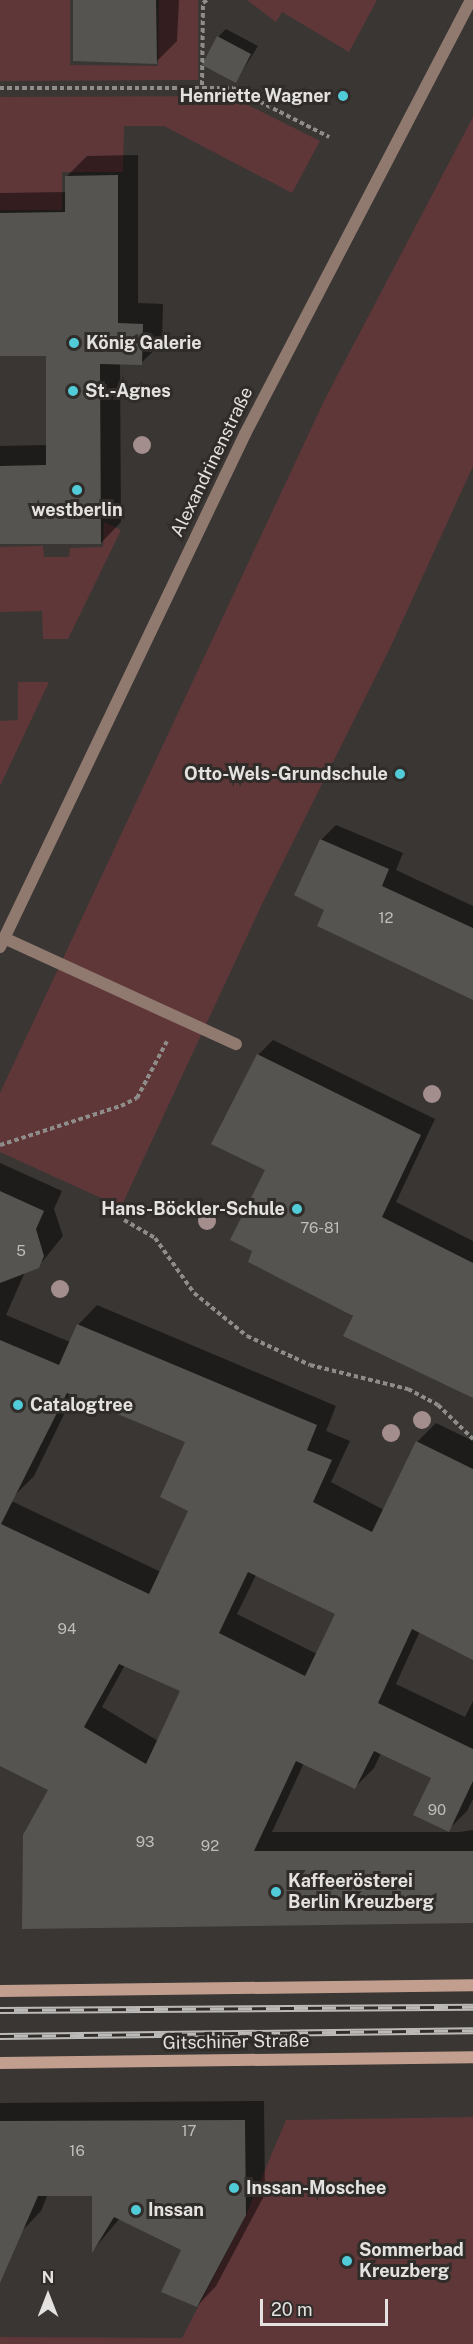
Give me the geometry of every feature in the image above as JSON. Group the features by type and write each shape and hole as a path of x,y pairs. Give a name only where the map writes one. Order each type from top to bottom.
{"main road":[{"path":"0,1991 473,1985"},
{"name":"Gitschiner Straße","path":"0,2063 473,2057"}],"street":[{"name":"Alexandrinenstraße","path":"2,943 245,434 471,0"},
{"path":"2,943 236,1044"}],"path":[{"path":"202,85 203,3 207,0"},
{"path":"0,88 202,85 233,88 328,137"},
{"path":"0,1145 122,1106 136,1098 178,1018"},
{"path":"124,1220 155,1238 194,1293 247,1336 310,1365 408,1389 438,1405 473,1438"}],"shaded area":[{"path":"0,0 70,0 70,65 158,66 159,0 198,0 198,80 0,81"},
{"path":"247,0 377,0 349,52 282,12 276,22"},
{"path":"230,96 320,141 292,193 164,126 124,126 123,172 62,172 62,210 0,210 0,97"},
{"path":"473,117 473,466 391,646 263,902 121,1207 0,1152 0,1093 325,399"},
{"path":"104,522 121,530 68,639 43,639 42,611 0,612 0,547 43,546 44,557 69,557 70,548 103,547"},
{"path":"18,682 49,682 0,786 0,721 18,720"},
{"name":"Sommerbad Kreuzberg","path":"473,2117 473,2344 0,2344 0,2337 182,2338 246,2215 286,2120"}],"building":[{"path":"73,0 156,0 157,64 73,61"},
{"path":"217,36 251,54 236,83 202,65"},
{"name":"St.-Agnes","path":"118,175 118,323 143,324 142,365 100,364 101,544 0,544 0,466 46,465 46,356 0,356 0,213 65,212 65,176"},
{"path":"320,839 389,869 382,886 473,928 473,1000 317,926 324,910 294,895"},
{"path":"257,1054 421,1135 382,1217 473,1263 473,1398 343,1336 353,1316 248,1262 252,1251 230,1240 265,1170 211,1144"},
{"path":"0,1191 44,1211 36,1229 44,1256 39,1268 0,1283"},
{"path":"77,1324 317,1425 307,1450 332,1460 313,1502 372,1532 416,1441 473,1469 473,1660 412,1629 378,1703 473,1749 473,1781 449,1832 413,1815 431,1778 374,1751 355,1789 296,1761 254,1851 473,1851 473,1923 22,1929 23,1835 48,1790 0,1766 0,1340 59,1365","holes":["67,1393 185,1442 160,1497 188,1511 149,1594 1,1524","248,1572 335,1614 305,1676 219,1633","119,1664 180,1691 146,1764 84,1727"]},
{"path":"245,2120 246,2215 197,2307 161,2292 181,2250 114,2217 92,2253 92,2196 38,2196 0,2283 0,2121"}],"railway":[{"path":"0,2010 473,2007"},
{"path":"0,2036 473,2030"}],"place":[{"name":"Henriette Wagner","path":"343,96"},
{"name":"König Galerie","path":"74,343"},
{"name":"St.-Agnes","path":"73,391"},
{"name":"westberlin","path":"77,490"},
{"name":"Otto-Wels-Grundschule","path":"400,774"},
{"name":"Hans-Böckler-Schule","path":"297,1209"},
{"name":"Catalogtree","path":"18,1405"},
{"name":"Kaffeerösterei Berlin Kreuzberg","path":"276,1892"},
{"name":"Inssan-Moschee","path":"234,2188"},
{"name":"Inssan","path":"136,2210"},
{"name":"Sommerbad Kreuzberg","path":"347,2261"}]}
